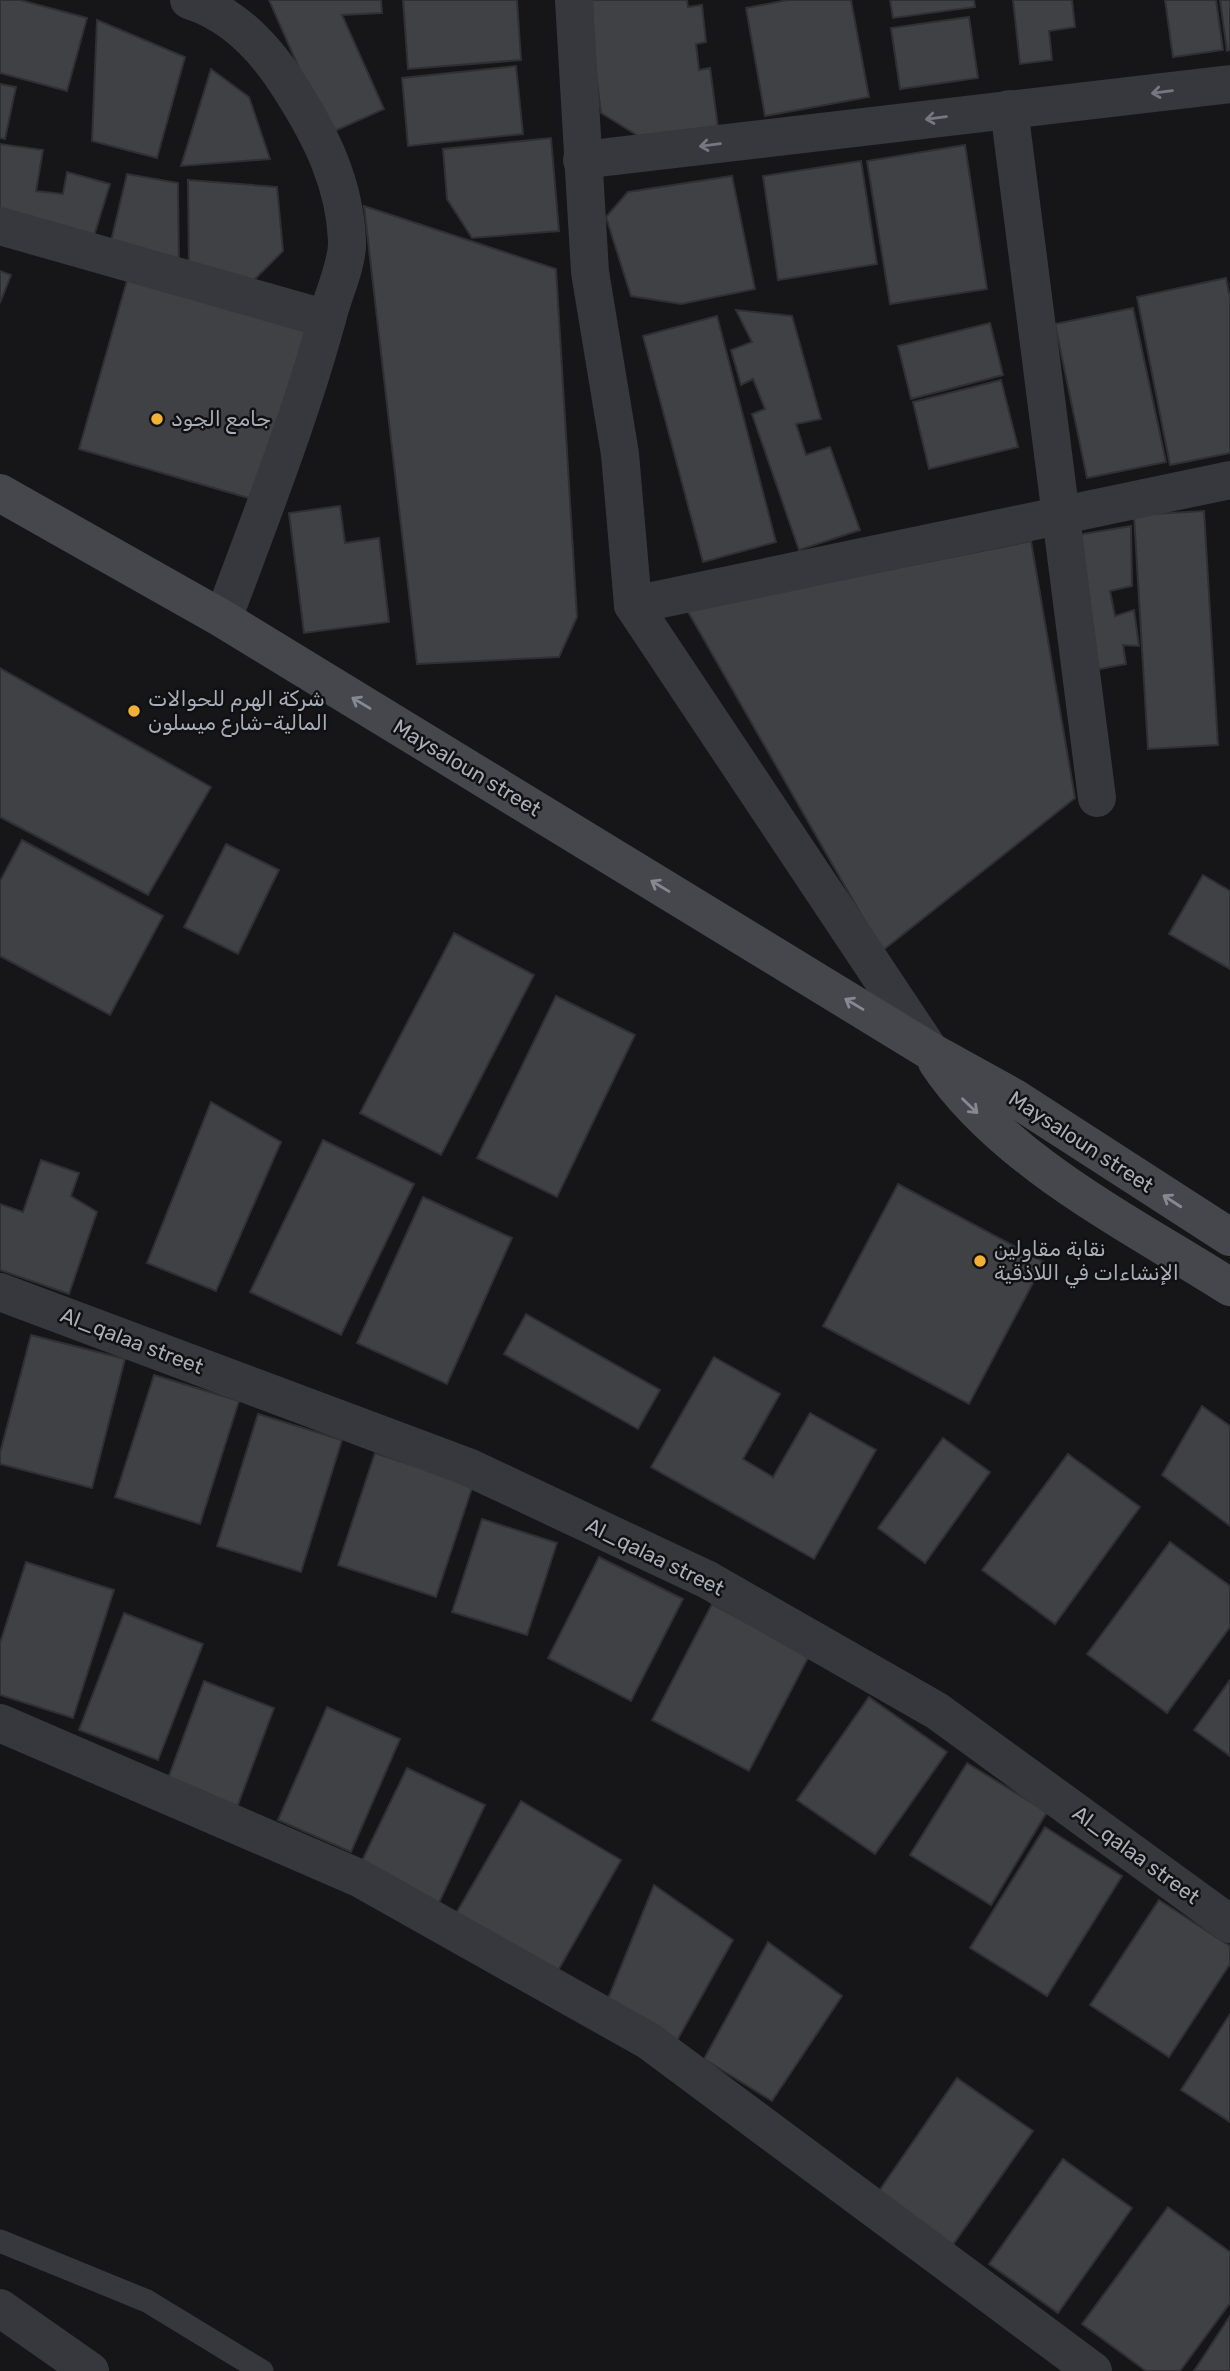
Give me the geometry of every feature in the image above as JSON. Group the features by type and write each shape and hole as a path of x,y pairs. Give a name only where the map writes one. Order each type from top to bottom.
{"main road":[{"name":"Maysaloun street","path":"0,493 223,620 930,1051 1013,1097 1230,1237"},
{"name":"Maysaloun street","path":"930,1051 958,1094 1006,1140 1046,1170 1230,1287"}],"street":[{"path":"190,0 246,14 314,124 340,183 348,244 315,362 223,620"},
{"path":"574,0 590,272 620,454 633,605 930,1051"},
{"path":"582,160 1230,84"},
{"path":"1009,109 1097,798"},
{"path":"0,226 327,319"},
{"path":"633,605 1230,480"},
{"name":"Al_qalaa street","path":"11,1296 468,1467 708,1580 937,1711 1230,1924"},
{"path":"0,1723 359,1878 649,2041 1093,2371"},
{"path":"0,2308 90,2371"}],"lane":[{"path":"0,2241 147,2301 262,2371"}],"building":[{"path":"0,0 20,0 87,18 67,91 0,73"},
{"path":"269,0 381,0 382,13 342,15 384,109 328,134"},
{"path":"403,0 517,0 521,60 408,69"},
{"path":"587,0 687,0 688,7 702,5 706,42 696,44 699,70 710,68 718,127 640,137 601,113"},
{"path":"788,0 851,0 869,97 765,116 746,8"},
{"path":"890,0 974,0 975,7 893,18"},
{"path":"1013,0 1072,0 1075,27 1049,31 1052,60 1020,64"},
{"path":"1165,0 1216,0 1223,50 1173,57"},
{"path":"1220,0 1230,0 1230,50 1227,51"},
{"path":"969,17 978,78 900,89 891,28"},
{"path":"97,20 185,57 157,158 92,141"},
{"path":"516,66 523,134 408,146 402,78"},
{"path":"211,69 249,97 270,159 181,166"},
{"path":"0,84 16,87 5,139 0,138"},
{"path":"551,138 559,231 472,238 447,199 443,149"},
{"path":"0,144 43,150 36,191 63,194 67,172 110,184 90,249 0,225"},
{"path":"965,145 987,289 890,304 867,161"},
{"path":"861,161 877,264 778,280 763,176"},
{"path":"127,174 178,183 179,268 108,254"},
{"path":"732,176 755,289 681,304 631,296 606,217 628,192"},
{"path":"188,180 277,187 283,251 250,284 189,274"},
{"path":"364,206 556,269 577,617 559,657 417,664"},
{"path":"130,270 311,321 259,501 79,449"},
{"path":"0,271 11,275 0,303"},
{"path":"1226,278 1230,298 1230,453 1170,465 1137,297"},
{"path":"1133,308 1166,462 1087,478 1055,324"},
{"path":"736,310 792,316 821,419 796,424 806,455 830,447 860,530 799,550 752,414 765,409 753,379 741,385 731,350 752,342"},
{"path":"717,316 776,542 703,562 643,336"},
{"path":"990,323 1003,375 911,399 898,346"},
{"path":"1001,380 1018,447 929,469 913,402"},
{"path":"340,506 345,543 379,538 389,622 304,633 289,513"},
{"path":"1204,511 1218,745 1148,749 1134,515"},
{"path":"1131,526 1132,586 1110,591 1115,616 1134,610 1139,646 1123,645 1126,664 1084,672 1065,537"},
{"path":"1031,541 1075,798 882,951 687,610"},
{"path":"0,668 211,787 148,895 0,817"},
{"path":"22,840 163,916 110,1015 0,956 0,881"},
{"path":"226,844 279,870 238,954 184,927"},
{"path":"1203,875 1230,891 1230,969 1169,934"},
{"path":"454,933 534,975 441,1155 360,1113"},
{"path":"556,996 635,1035 557,1197 477,1158"},
{"path":"211,1102 281,1142 216,1291 147,1263"},
{"path":"323,1140 414,1184 341,1335 250,1292"},
{"path":"41,1160 79,1173 71,1196 97,1212 69,1294 0,1270 0,1204 23,1212"},
{"path":"898,1184 1044,1262 969,1404 823,1326"},
{"path":"423,1197 512,1238 447,1384 357,1343"},
{"path":"526,1314 660,1390 638,1429 504,1354"},
{"path":"31,1335 125,1359 92,1488 0,1464 0,1453"},
{"path":"714,1357 780,1394 743,1459 773,1477 810,1413 876,1450 814,1559 651,1467"},
{"path":"154,1375 239,1401 200,1524 115,1497"},
{"path":"1202,1406 1230,1426 1230,1526 1162,1475"},
{"path":"258,1414 342,1440 301,1572 217,1546"},
{"path":"943,1438 990,1472 925,1563 878,1528"},
{"path":"375,1453 473,1485 436,1597 338,1565"},
{"path":"1068,1454 1140,1507 1055,1624 982,1570"},
{"path":"482,1519 557,1543 527,1635 452,1612"},
{"path":"1170,1542 1230,1586 1230,1627 1167,1713 1087,1654"},
{"path":"599,1557 683,1599 631,1701 548,1658"},
{"path":"26,1562 114,1590 73,1718 0,1695 0,1643"},
{"path":"712,1604 809,1656 749,1771 652,1720"},
{"path":"124,1613 203,1644 158,1760 79,1730"},
{"path":"1230,1680 1230,1756 1194,1730"},
{"path":"204,1681 274,1708 236,1810 166,1784"},
{"path":"869,1697 947,1752 875,1854 797,1800"},
{"path":"327,1707 400,1739 351,1852 278,1820"},
{"path":"967,1763 1047,1812 991,1905 910,1855"},
{"path":"407,1768 485,1805 437,1907 358,1869"},
{"path":"521,1801 621,1860 555,1976 454,1917"},
{"path":"1045,1827 1122,1876 1047,1996 970,1948"},
{"path":"654,1885 733,1940 675,2044 607,2001"},
{"path":"1159,1900 1230,1946 1230,1964 1169,2057 1090,2005"},
{"path":"768,1942 842,1996 772,2101 704,2059"},
{"path":"1230,2014 1230,2122 1181,2090"},
{"path":"957,2078 1033,2131 952,2246 877,2194"},
{"path":"1063,2159 1132,2208 1058,2313 989,2264"},
{"path":"1168,2207 1230,2252 1230,2303 1180,2371 1146,2371 1082,2324"},
{"path":"1230,2316 1230,2371 1194,2371"}],"place":[{"name":"جامع الجود","path":"157,419"},
{"name":"شركة الهرم للحوالات المالية-شارع ميسلون","path":"134,711"},
{"name":"نقابة مقاولين الإنشاءات في اللاذقية","path":"980,1261"}]}
